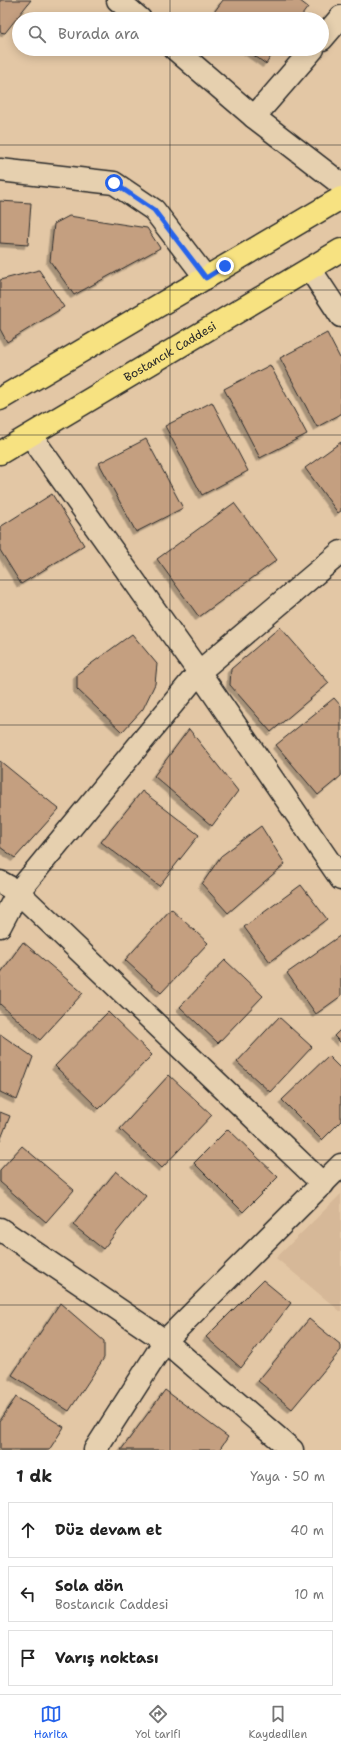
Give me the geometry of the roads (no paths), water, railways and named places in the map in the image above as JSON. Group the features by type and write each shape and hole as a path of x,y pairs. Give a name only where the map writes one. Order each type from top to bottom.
{"main road":[{"path":"0,399 341,198"},
{"name":"Bostancık Caddesi","path":"0,454 341,250"}],"street":[{"path":"118,0 132,12"},
{"path":"329,31 341,17"},
{"path":"183,56 254,117 341,184"},
{"path":"254,117 307,56"},
{"path":"0,170 114,183 154,210 206,278"},
{"path":"310,269 341,316"},
{"path":"31,436 199,672 341,879"},
{"path":"0,926 9,887 199,672 341,552"},
{"path":"9,887 323,1184"},
{"path":"95,1450 165,1341 341,1166"},
{"path":"0,1229 165,1341 292,1450"}]}
